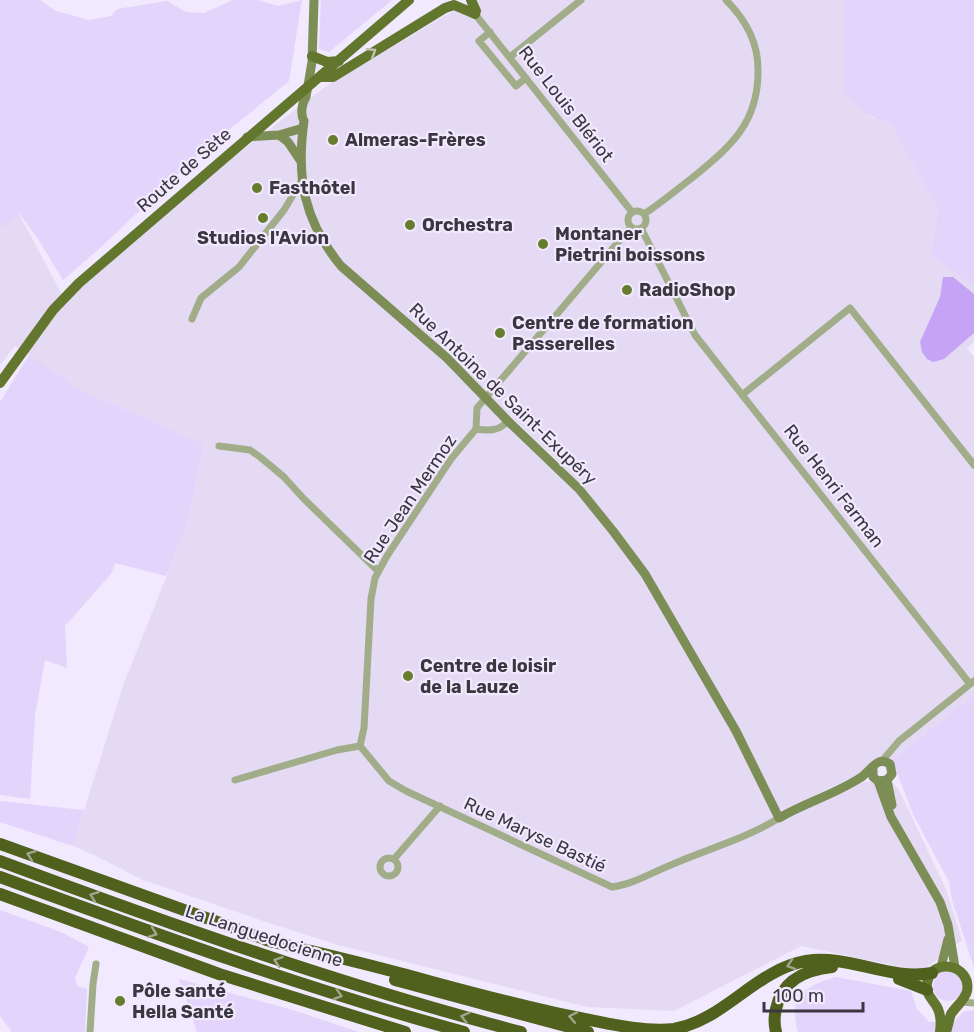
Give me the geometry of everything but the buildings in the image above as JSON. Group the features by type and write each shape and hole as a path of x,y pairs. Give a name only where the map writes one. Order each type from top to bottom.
{"highway":[{"path":"0,844 266,940 428,990 588,1032"},
{"name":"La Languedocienne","path":"0,861 284,963 414,1003 521,1032"},
{"name":"La Languedocienne","path":"0,877 236,962 464,1032"},
{"path":"0,894 219,974 405,1032"},
{"path":"266,940 524,1007 630,1028 655,1030 677,1029 700,1021 770,974 804,962 843,961 909,975 936,970"},
{"path":"776,1032 775,1012 783,989 802,973 816,969 832,967 858,970 906,981 927,990"}],"main road":[{"name":"Route de Sète","path":"0,383 31,338 67,295 247,137 307,93 321,77 409,0"},
{"path":"321,77 333,77 445,8 454,5 475,14 476,10 471,0"},
{"path":"312,56 327,62 339,62"},
{"path":"935,1003 946,1007 972,997 965,976 955,967 936,970 928,979 927,990 939,1012 940,1032"},
{"path":"946,1032 950,1015 959,1003"}],"street":[{"name":"Rue Antoine de Saint-Exupéry","path":"314,0 312,56 307,93 303,102 300,160 303,195 313,222 329,252 341,266 433,345 579,489 645,574 736,731 779,818"},
{"path":"510,57 581,0"},
{"path":"644,214 722,153 744,127 753,110 758,82 755,47 745,22 726,0"},
{"name":"Rue Louis Blériot","path":"475,14 632,212"},
{"path":"490,32 479,41 516,86 526,78"},
{"path":"247,137 279,135 303,124"},
{"path":"279,135 288,142 300,160"},
{"path":"192,319 201,298 239,267 284,210 302,180"},
{"path":"639,211 644,214 646,222 641,228 636,229 631,226 628,219 632,212 639,211"},
{"path":"485,398 631,226"},
{"name":"Rue Henri Farman","path":"641,228 690,327 972,682 904,737 886,762"},
{"path":"742,395 850,308 974,465"},
{"name":"Rue Jean Mermoz","path":"360,746 364,728 371,599 378,571 451,459 476,429 477,408 485,398"},
{"name":"Rue Jean Mermoz","path":"476,429 495,430 508,421"},
{"path":"219,446 250,450 260,457 284,477 378,571"},
{"path":"235,780 337,750 360,746"},
{"name":"Rue Maryse Bastié","path":"360,746 389,781 612,887 624,885 765,827 779,818"},
{"path":"779,818 858,780 878,776 892,774 886,762 878,762 878,776 896,825 940,902 948,925 955,967"},
{"path":"394,859 440,807"},
{"path":"936,970 949,936"},
{"path":"90,1032 96,964"}],"shaded area":[{"path":"0,0 40,0 56,11 89,20 111,16 117,9 167,1 186,12 204,13 233,0 257,0 278,6 302,0 289,81 202,152 63,280 20,214 0,229"},
{"path":"321,0 392,0 329,52 319,49"},
{"path":"472,0 844,0 844,92 872,118 891,122 938,210 931,255 974,287 974,342 967,348 974,357 974,694 892,760 885,753 859,774 783,810 777,808 646,570 629,544 579,483 554,457 496,402 487,399 577,490 641,573 714,699 780,822 864,782 892,782 899,790 946,889 962,940 928,967 916,970 801,946 674,1011 588,1007 338,945 143,880 73,846 124,683 187,525 204,444 77,388 15,346 0,365 0,229 19,214 65,300 131,235 329,84"},
{"path":"844,0 974,0 974,287 931,255 938,210 891,123 864,112 844,92"},
{"path":"943,277 953,277 974,294 974,333 944,359 933,362 927,359 922,352 920,342 940,297"},
{"path":"29,355 77,388 204,444 187,525 166,576 115,563 111,574 65,626 67,668 45,660 35,715 30,799 0,795 0,402"},
{"path":"974,694 974,968 952,900 949,882 913,814 892,760"},
{"path":"0,801 84,810 73,846 0,822"},
{"path":"0,910 61,932 89,947 75,978 77,986 87,989 85,1032 12,1032 0,1016"},
{"path":"948,971 959,975 963,986 959,997 948,1001 937,997 933,986 937,975"},
{"path":"836,977 911,991 917,1009 929,1022 955,1021 963,1012 974,1010 974,1032 798,1032 795,1010 801,995 815,984"},
{"path":"179,979 293,1010 359,1032 197,1032"}],"place":[{"name":"Almeras-Frères","path":"333,140"},
{"name":"Fasthôtel","path":"257,188"},
{"name":"Studios l'Avion","path":"263,218"},
{"name":"Orchestra","path":"410,225"},
{"name":"Montaner Pietrini boissons","path":"543,244"},
{"name":"RadioShop","path":"627,290"},
{"name":"Centre de formation Passerelles","path":"500,333"},
{"name":"Centre de loisir de la Lauze","path":"408,676"},
{"name":"Pôle santé Hella Santé","path":"120,1001"}]}
